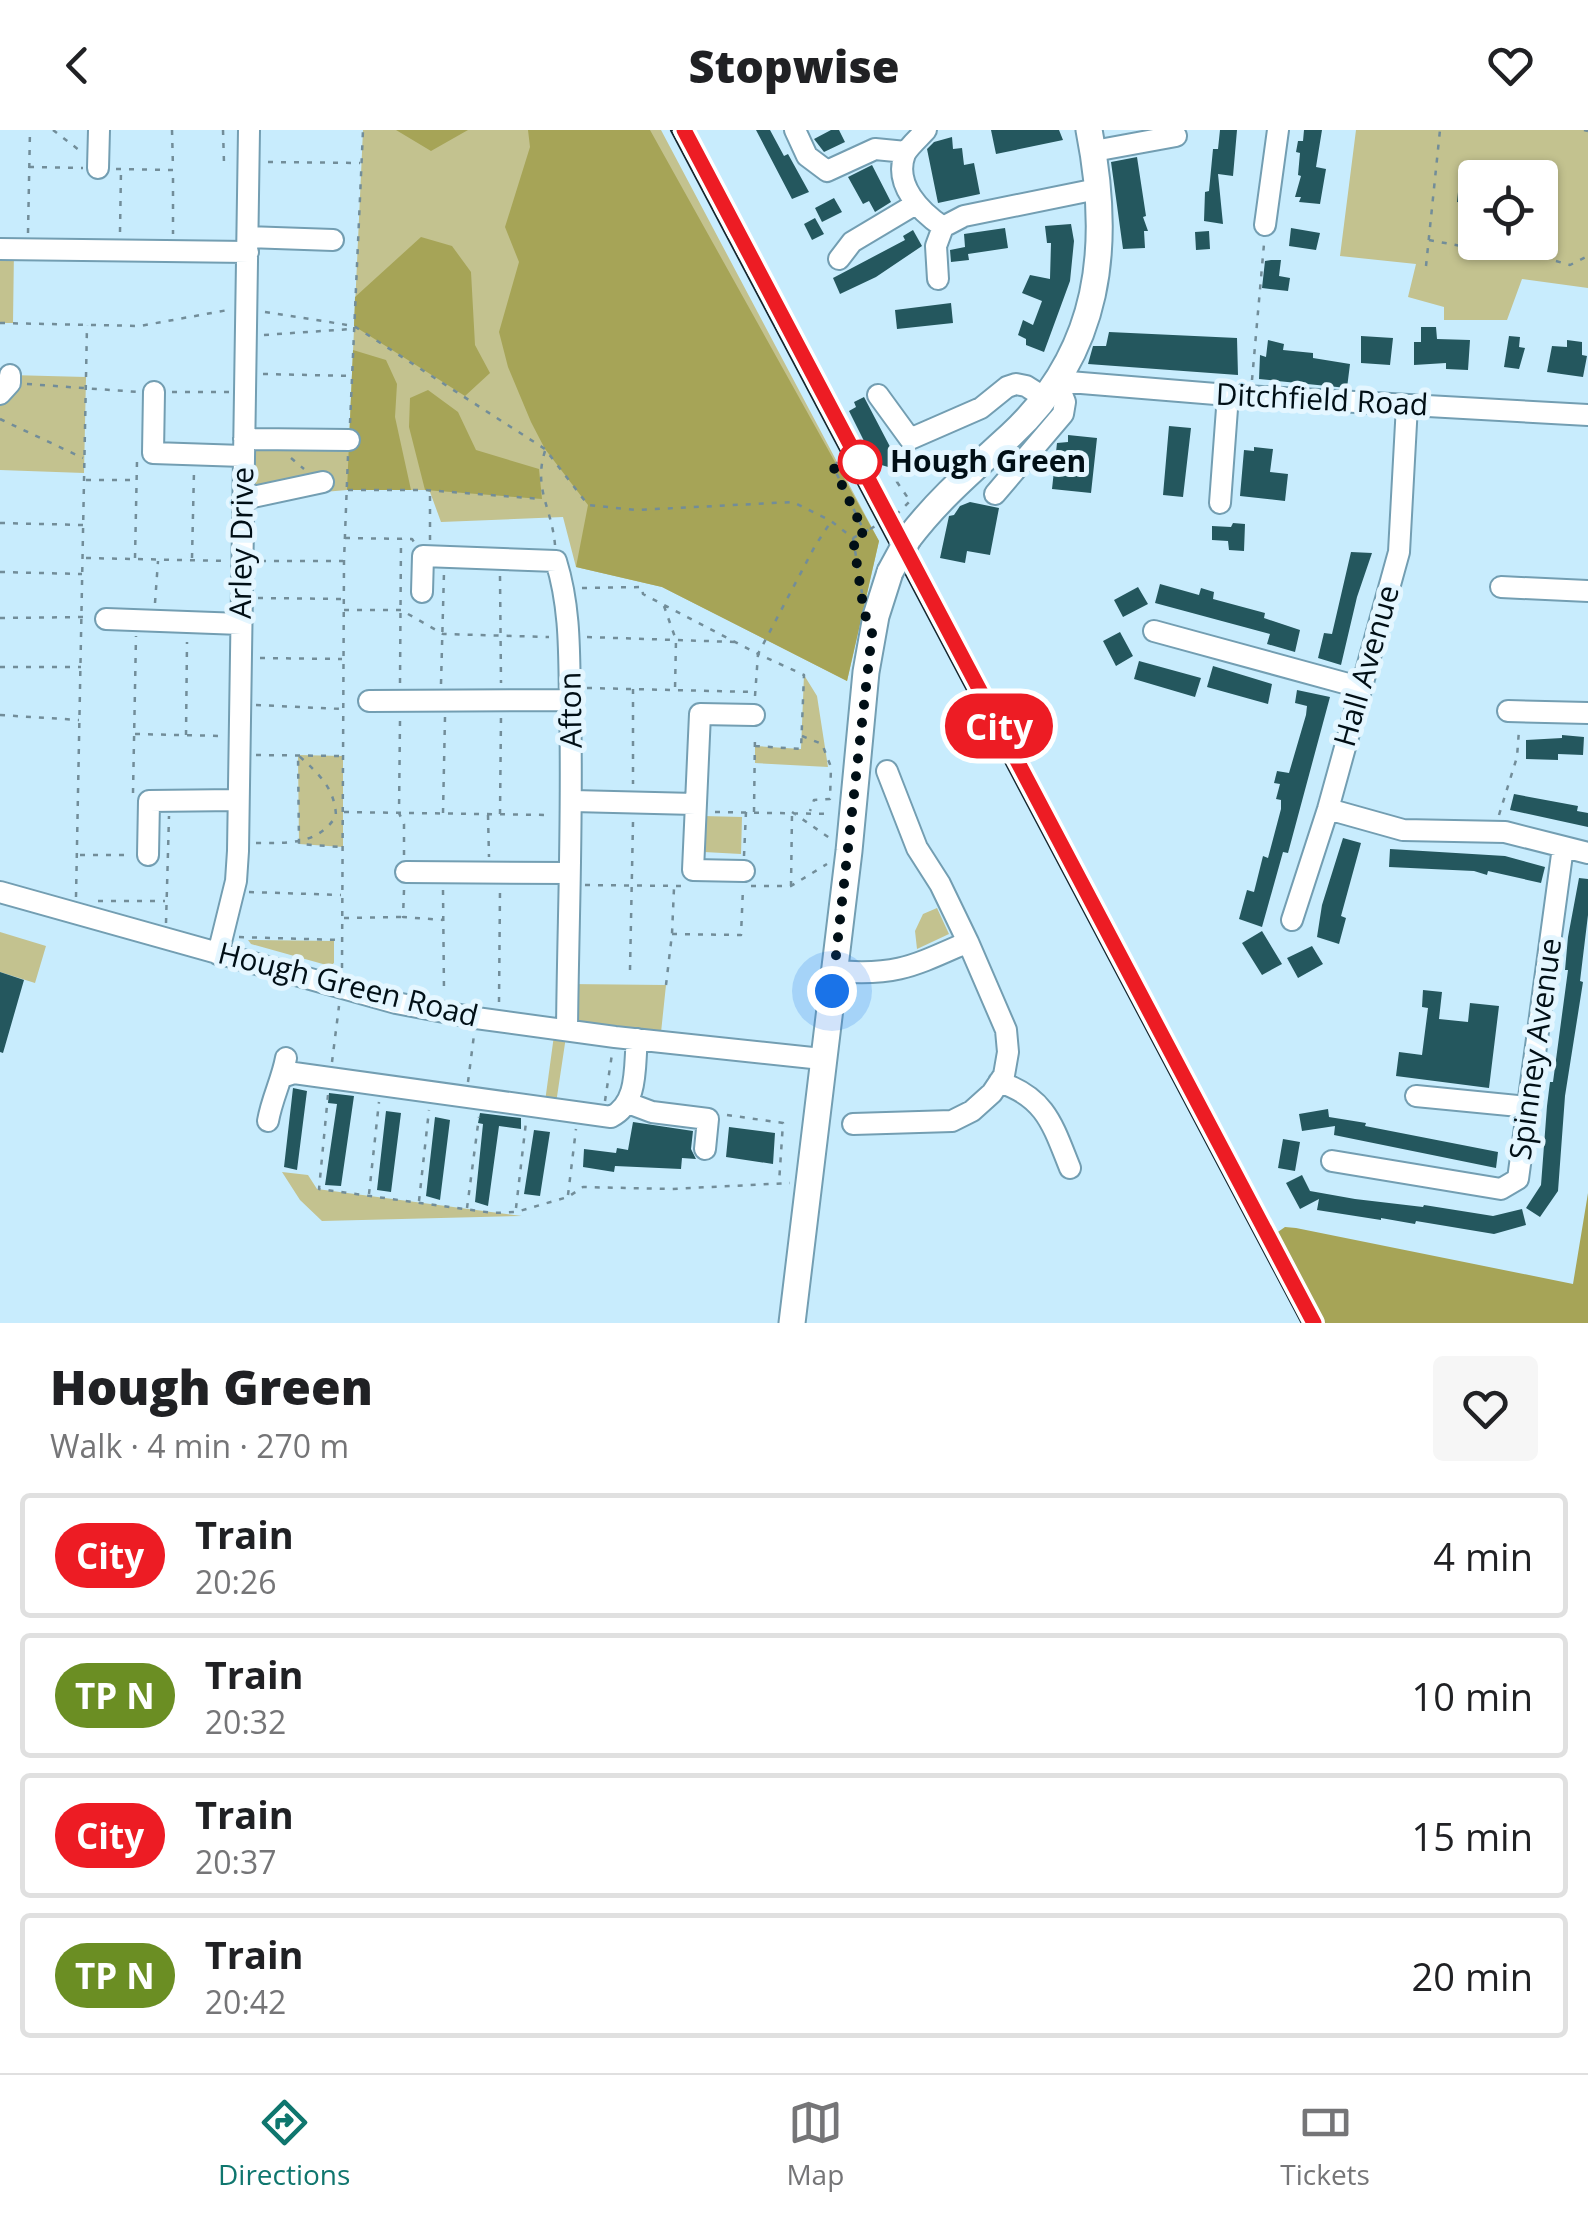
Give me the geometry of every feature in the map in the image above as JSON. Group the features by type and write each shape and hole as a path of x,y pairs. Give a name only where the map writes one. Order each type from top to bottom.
{"main road":[{"path":"792,1323 850,851 876,808 872,633 902,527 1012,434 1051,390 1085,323 1101,254 1092,140"}],"street":[{"path":"98,164 99,130"},
{"name":"Arley Drive","path":"221,945 234,892 238,842 249,130"},
{"path":"794,130 807,156 827,172 874,149 906,152"},
{"path":"926,130 906,152 903,169 914,204 943,227"},
{"path":"1265,225 1278,130"},
{"path":"1092,140 1176,136"},
{"path":"938,279 936,246 943,227 964,216 1097,189"},
{"path":"840,259 852,242 914,204"},
{"path":"0,250 173,251 332,240"},
{"name":"Ditchfield Road","path":"910,439 980,408 1007,386 1016,384 1051,390 1588,414"},
{"path":"995,494 1063,414 1065,402 1051,390"},
{"path":"154,392 153,453 194,454 349,440"},
{"path":"878,395 910,439"},
{"path":"1220,503 1228,396"},
{"name":"Hall Avenue","path":"1292,920 1328,809 1399,552 1406,405"},
{"path":"243,499 323,482"},
{"path":"422,592 432,557 556,561"},
{"name":"Afton","path":"556,561 565,588 570,637 572,808 567,1030"},
{"path":"1509,580 1588,591"},
{"path":"106,618 241,624"},
{"path":"1154,630 1360,688"},
{"path":"369,701 501,700 570,694"},
{"path":"1516,718 1588,713"},
{"path":"744,871 693,870 700,714 754,715"},
{"path":"853,1124 952,1121 972,1112 999,1082 1008,1052 1006,1030 940,884 917,848 876,808 887,771"},
{"path":"148,855 149,801 237,800"},
{"path":"572,808 633,802 695,808"},
{"path":"1328,809 1402,830 1494,831 1588,853"},
{"name":"Spinney Avenue","path":"1332,1161 1500,1190 1518,1179 1563,847"},
{"path":"404,872 569,879"},
{"name":"Hough Green Road","path":"0,892 165,939 221,945 341,989 444,1012 615,1037 822,1059"},
{"path":"834,970 886,974 968,942"},
{"path":"268,1120 272,1096 284,1067 294,1074 329,1080 603,1117 616,1115 628,1103 637,1039"},
{"path":"999,1082 1021,1089 1038,1102 1050,1119 1070,1168"},
{"path":"1416,1096 1528,1107"},
{"path":"628,1103 652,1112 708,1119 706,1149"}],"path":[{"path":"28,250 30,130"},
{"path":"53,130 98,164"},
{"path":"172,130 173,251"},
{"path":"224,130 224,163 362,163"},
{"path":"364,130 344,561 341,989 319,1189 467,1210 516,1212 568,1197 583,1187 670,1189 809,1182"},
{"path":"1426,266 1440,130"},
{"path":"29,167 98,164 121,169 173,170"},
{"path":"120,251 121,169"},
{"path":"1251,397 1265,225"},
{"path":"1429,240 1482,250 1507,247 1570,264 1588,256"},
{"path":"0,323 140,326 204,316 213,311 249,310 354,327 545,448 588,505 636,510 793,502 853,538 862,594"},
{"path":"76,914 87,324"},
{"path":"248,336 354,327"},
{"path":"7,384 154,392 354,376"},
{"path":"0,419 84,459"},
{"path":"910,439 898,482 910,501"},
{"path":"545,448 539,470 542,499 554,531 556,561"},
{"path":"136,559 137,453"},
{"path":"192,560 194,454"},
{"path":"837,462 834,468 864,532"},
{"path":"84,480 136,480"},
{"path":"347,490 542,499"},
{"path":"430,491 432,557 442,634 442,813"},
{"path":"754,812 758,654 831,522"},
{"path":"0,523 84,524"},
{"path":"853,538 870,529 902,527"},
{"path":"345,538 412,540 432,557"},
{"path":"401,539 400,812 404,824 404,917"},
{"path":"84,558 344,561"},
{"path":"500,559 500,814"},
{"path":"132,805 145,620 158,560"},
{"path":"0,572 84,574"},
{"path":"565,588 642,587 643,594 804,675 801,749 756,746"},
{"path":"242,598 344,599"},
{"path":"663,604 676,640 675,690"},
{"path":"344,610 401,610 442,634 735,642"},
{"path":"0,618 83,617"},
{"path":"186,735 187,622"},
{"path":"240,657 344,659"},
{"path":"0,667 82,667"},
{"path":"570,694 633,689 756,692"},
{"path":"630,970 633,689"},
{"path":"240,704 342,709"},
{"path":"0,715 81,720"},
{"path":"1494,831 1517,757 1516,718"},
{"path":"134,734 186,735 298,756 342,756"},
{"path":"802,736 822,744 832,767 830,800 814,800 809,812"},
{"path":"298,756 317,772 334,798 336,816 328,828 299,844"},
{"path":"298,756 299,844"},
{"path":"334,798 342,790"},
{"path":"165,939 169,801"},
{"path":"342,812 500,814 572,808"},
{"path":"695,808 809,812 876,808"},
{"path":"744,871 746,812"},
{"path":"672,934 741,935 743,886 791,886 850,851 792,812"},
{"path":"791,886 792,812"},
{"path":"488,814 495,873 499,1021"},
{"path":"334,820 343,824"},
{"path":"238,842 343,847"},
{"path":"78,855 148,855"},
{"path":"443,874 444,1012"},
{"path":"569,879 632,886 686,886"},
{"path":"666,986 674,886"},
{"path":"234,892 342,894"},
{"path":"94,901 166,901"},
{"path":"342,918 443,920"},
{"path":"221,945 342,940"},
{"path":"467,1210 475,1032"},
{"path":"603,1117 615,1037"},
{"path":"369,1196 381,1086"},
{"path":"418,1201 431,1093"},
{"path":"516,1212 528,1106"},
{"path":"568,1197 578,1113"},
{"path":"708,1119 714,1113 782,1122 779,1183"}],"shaded area":[{"path":"363,130 661,130 879,541 847,681 662,587 576,567 563,517 441,522 430,492 425,490 347,490 243,499 244,439 349,440"},
{"path":"396,130 468,130 431,151"},
{"path":"528,130 650,130 879,541 847,681 662,587 576,567 588,505 545,449 531,422 508,367 499,332 519,262 505,227 530,147"},
{"path":"1356,130 1588,130 1588,288 1522,279 1507,320 1444,320 1444,307 1408,297 1416,264 1340,256"},
{"path":"421,237 452,246 471,272 475,345 490,373 465,396 354,326 355,297"},
{"path":"0,249 14,250 13,323 0,323"},
{"path":"353,350 386,360 397,384 395,417 411,490 347,490"},
{"path":"10,375 86,377 84,473 0,470 0,394"},
{"path":"428,390 458,412 476,450 539,469 542,499 425,490 409,427 410,398"},
{"path":"804,675 817,696 828,767 755,763 755,746 801,749"},
{"path":"298,755 343,756 343,847 299,844"},
{"path":"703,816 742,817 741,854 704,852"},
{"path":"937,908 949,934 917,949 915,931 923,914"},
{"path":"0,932 46,946 35,983 0,972"},
{"path":"248,940 334,941 334,963 330,966"},
{"path":"568,984 666,985 660,1042 567,1030 555,1110 544,1109 555,1028"},
{"path":"282,1172 308,1175 317,1189 522,1216 322,1221 300,1200"},
{"path":"1588,1193 1588,1323 1323,1323 1275,1234 1285,1227 1296,1228 1573,1284"}],"building":[{"path":"756,130 770,130 809,192 792,199"},
{"path":"839,130 845,142 824,152 814,139"},
{"path":"991,130 1059,130 1063,140 996,154"},
{"path":"1220,130 1237,130 1233,176 1218,174 1223,224 1204,221 1205,192 1209,191 1213,149 1218,149"},
{"path":"1304,130 1322,130 1316,167 1326,169 1320,204 1299,202 1301,197 1295,197 1301,176 1300,153 1296,152"},
{"path":"952,137 953,149 962,148 964,165 974,163 980,194 938,203 927,149 934,142"},
{"path":"1137,157 1148,231 1144,231 1145,248 1123,249 1111,162"},
{"path":"872,165 891,202 875,212 869,201 863,204 848,177"},
{"path":"834,198 842,212 822,222 815,208"},
{"path":"815,218 824,234 812,240 804,224"},
{"path":"1071,224 1074,241 1070,281 1044,352 1026,345 1026,339 1018,335 1023,320 1033,325 1042,301 1022,293 1030,275 1050,279 1051,243 1047,243 1045,226"},
{"path":"1005,228 1008,248 968,254 969,260 951,262 950,250 965,247 964,234"},
{"path":"1291,228 1320,233 1316,250 1289,246"},
{"path":"913,230 922,246 876,277 840,294 833,278 905,240 903,236"},
{"path":"1209,231 1210,249 1196,250 1195,232"},
{"path":"1281,260 1279,276 1290,278 1288,291 1262,288 1265,261"},
{"path":"951,303 953,323 897,329 895,310"},
{"path":"1421,327 1436,327 1437,339 1470,340 1468,370 1446,369 1446,363 1414,365 1414,342 1421,342"},
{"path":"1109,332 1237,338 1238,375 1088,364 1093,346 1106,346"},
{"path":"1361,336 1393,338 1390,365 1361,363"},
{"path":"1509,336 1520,337 1519,347 1525,348 1519,369 1504,367"},
{"path":"1268,340 1284,344 1283,350 1313,353 1313,358 1350,364 1347,388 1259,379 1260,355 1266,357"},
{"path":"1567,340 1582,342 1582,355 1587,356 1583,377 1547,372 1552,346 1567,347"},
{"path":"864,397 898,462 888,467 875,463 849,411 856,407 854,402"},
{"path":"1169,426 1191,428 1183,497 1163,495"},
{"path":"1068,435 1097,438 1091,493 1052,489 1057,443 1068,442"},
{"path":"1254,447 1273,449 1270,472 1288,474 1285,501 1240,496 1244,450 1254,451"},
{"path":"970,502 999,508 990,555 967,551 965,563 940,558 949,516"},
{"path":"1233,523 1245,524 1244,551 1229,550 1228,541 1212,540 1212,526 1231,527"},
{"path":"1351,552 1372,553 1341,665 1318,658 1324,633 1332,634"},
{"path":"1160,584 1199,595 1201,588 1214,592 1213,599 1265,613 1264,618 1300,630 1295,652 1267,644 1270,634 1155,603"},
{"path":"1138,587 1148,604 1123,617 1114,600"},
{"path":"1120,632 1133,656 1116,666 1103,641"},
{"path":"1139,661 1201,678 1195,697 1134,679"},
{"path":"1213,666 1272,684 1268,704 1207,687"},
{"path":"1297,690 1330,697 1288,853 1283,852 1262,927 1239,919 1247,890 1254,892 1263,856 1268,858 1281,809 1281,800 1276,799 1280,784 1274,783 1277,771 1289,773 1306,715 1307,706 1295,703"},
{"path":"1562,735 1584,737 1583,755 1558,754 1558,760 1526,759 1526,740"},
{"path":"1514,794 1578,806 1577,811 1588,813 1588,827 1510,810"},
{"path":"1343,838 1361,843 1341,916 1346,918 1339,944 1317,937 1322,905"},
{"path":"1390,849 1505,856 1545,867 1541,883 1488,871 1487,875 1389,867"},
{"path":"1579,878 1588,879 1580,981 1583,982 1565,1096 1558,1191 1540,1217 1526,1208 1541,1185 1547,1106"},
{"path":"1262,931 1282,964 1262,975 1242,943"},
{"path":"1312,946 1323,964 1298,978 1287,958"},
{"path":"0,972 24,980 3,1053 0,1052"},
{"path":"1423,990 1442,992 1439,1019 1468,1022 1470,1003 1499,1006 1489,1088 1396,1076 1399,1052 1422,1055 1428,1008 1422,1007"},
{"path":"293,1088 307,1091 297,1170 284,1167"},
{"path":"329,1093 354,1096 341,1186 325,1185 337,1104 328,1103"},
{"path":"1328,1109 1329,1117 1498,1152 1496,1168 1334,1135 1335,1126 1302,1131 1299,1114"},
{"path":"386,1111 401,1113 391,1192 377,1190"},
{"path":"480,1113 521,1118 521,1129 499,1126 488,1206 475,1202 483,1124 478,1123"},
{"path":"435,1117 450,1120 440,1200 426,1196"},
{"path":"633,1122 693,1131 691,1149 696,1159 682,1158 681,1169 615,1166 614,1172 583,1167 584,1149 616,1153 617,1148 628,1150"},
{"path":"729,1127 775,1133 773,1164 726,1157"},
{"path":"534,1130 550,1132 540,1196 524,1194"},
{"path":"1283,1139 1300,1142 1295,1171 1278,1168"},
{"path":"1302,1175 1310,1191 1355,1199 1493,1216 1522,1209 1526,1225 1494,1234 1416,1221 1415,1224 1381,1220 1317,1210 1319,1199 1300,1209 1286,1183"}],"railway":[{"path":"674,130 1305,1323"}],"train":[{"name":"City","path":"684,130 1314,1323"}],"place":[{"name":"Hough Green","path":"860,462"}],"route":[{"path":"832,991 872,633 864,612 853,538 864,532 834,468 837,462 860,462"}]}
